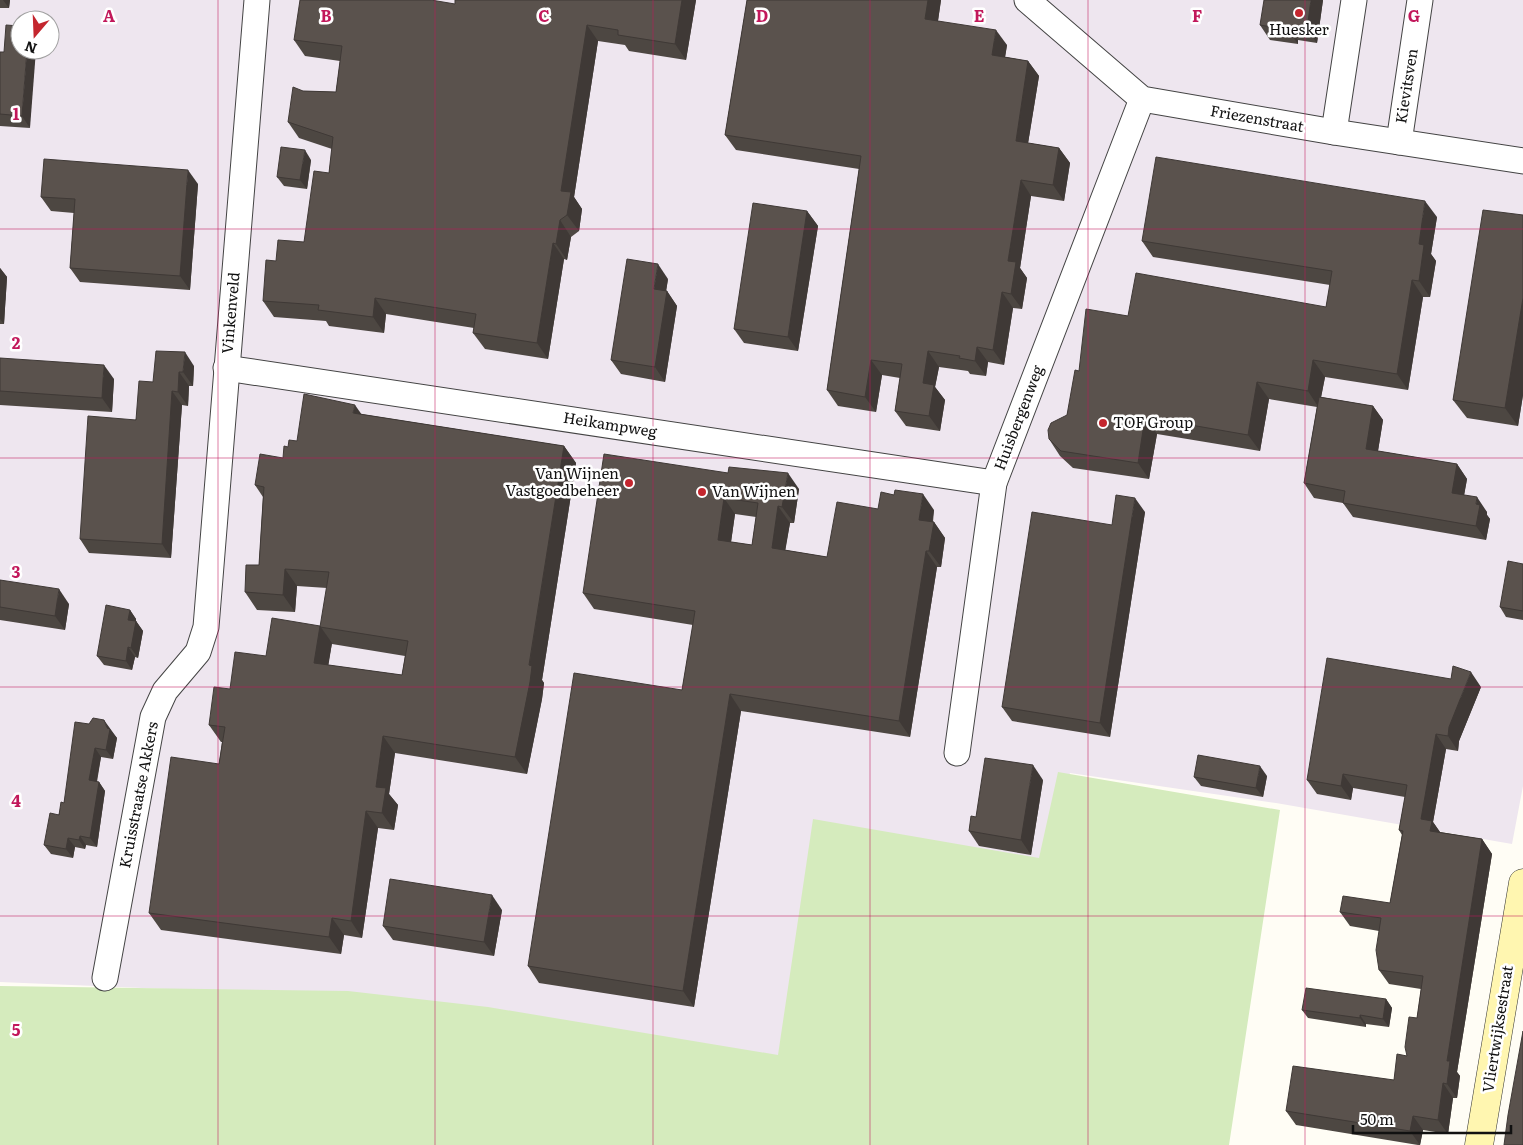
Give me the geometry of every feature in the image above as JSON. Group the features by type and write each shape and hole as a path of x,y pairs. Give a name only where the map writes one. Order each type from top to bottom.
{"street":[{"name":"Vinkenveld","path":"206,627 257,0"},
{"path":"1027,0 1142,99"},
{"path":"1334,132 1354,0"},
{"name":"Kievitsven","path":"1398,142 1420,0"},
{"name":"Friezenstraat","path":"1142,99 1334,132 1523,160"},
{"name":"Huisbergenweg","path":"958,752 994,483 1142,99"},
{"name":"Heikampweg","path":"226,368 994,483"},
{"name":"Kruisstraatse Akkers","path":"105,978 153,717 165,691 198,652 206,627"},
{"name":"Vliertwijksestraat","path":"1479,1145 1523,883"}],"shaded area":[{"path":"0,0 1523,0 1523,786 1512,844 1276,803 1070,773 1036,872 781,1060 379,998 0,982"}],"green space":[{"path":"1058,772 1280,810 1229,1145 0,1145 0,986 348,991 488,1007 778,1055 813,819 1039,858"}],"building":[{"path":"300,0 431,0 455,4 455,0 682,0 675,44 618,35 618,30 587,25 561,191 571,192 567,215 560,220 556,244 553,243 537,343 473,333 476,314 375,298 373,317 318,310 319,305 263,301 266,260 276,261 278,240 304,242 314,171 329,173 333,137 288,122 293,87 303,91 336,92 342,46 294,40"},
{"path":"747,0 928,0 925,19 996,30 992,55 1028,61 1016,141 1059,148 1053,185 1021,180 1008,261 1016,262 1011,294 1002,292 993,350 977,347 975,361 959,358 960,356 928,351 923,383 934,385 929,416 895,411 902,364 871,360 865,397 827,390 861,156 725,135"},
{"path":"1264,0 1311,0 1307,29 1288,26 1288,30 1260,25"},
{"path":"6,25 10,25 10,60 26,60 22,116 0,114 0,52 4,52"},
{"path":"281,147 305,150 300,180 277,177"},
{"path":"1156,157 1425,201 1419,244 1424,245 1419,281 1412,280 1397,374 1313,360 1308,391 1257,382 1248,435 1145,417 1138,463 1061,451 1049,439 1048,430 1051,423 1067,415 1075,370 1079,371 1086,309 1128,316 1136,273 1326,307 1332,271 1142,241"},
{"path":"44,159 188,170 180,276 70,268 75,199 41,197"},
{"path":"753,203 807,211 788,337 734,329"},
{"path":"1483,210 1523,215 1523,298 1505,408 1453,400"},
{"path":"627,259 658,264 654,289 667,291 655,367 611,360"},
{"path":"156,351 185,352 183,372 179,372 178,392 172,391 162,544 80,539 88,416 136,420 139,381 153,382"},
{"path":"0,358 104,365 102,398 0,391"},
{"path":"304,394 355,405 353,413 564,446 529,665 532,666 530,682 515,757 383,736 376,787 386,788 382,813 366,811 351,921 332,918 329,937 149,913 171,757 219,764 225,727 209,725 214,687 230,689 235,652 266,656 272,618 320,626 314,663 402,675 408,641 320,627 329,572 285,569 283,595 245,592 246,565 259,565 264,487 255,485 260,454 283,458 284,446 288,447 289,440 297,441"},
{"path":"1319,397 1373,406 1366,449 1457,464 1452,493 1477,497 1476,504 1480,505 1476,526 1343,503 1345,491 1304,483"},
{"path":"604,454 728,473 729,467 788,473 782,507 778,506 772,548 827,557 837,502 878,509 881,492 894,495 895,490 923,494 919,520 934,522 929,551 926,551 899,721 730,694 683,991 528,966 574,673 682,690 695,611 583,593","holes":["724,498 758,503 752,545 718,540"]},
{"path":"1116,495 1135,498 1100,723 1002,707 1032,512 1112,525"},
{"path":"1508,561 1523,564 1523,611 1500,607"},
{"path":"0,580 59,589 55,616 0,607"},
{"path":"106,605 130,610 128,620 136,621 131,648 128,647 126,661 97,656"},
{"path":"1327,658 1451,679 1453,666 1471,672 1449,727 1448,736 1436,734 1421,819 1432,821 1430,831 1482,839 1447,1061 1450,1061 1447,1084 1443,1083 1438,1120 1413,1116 1410,1131 1286,1111 1293,1066 1394,1080 1397,1054 1407,1056 1405,1047 1409,1017 1417,1018 1423,976 1379,970 1376,950 1381,918 1340,912 1343,896 1390,903 1403,831 1399,830 1407,785 1343,774 1341,786 1307,780"},
{"path":"93,718 104,720 107,728 110,729 106,750 95,748 89,780 99,782 90,838 80,836 79,840 68,838 66,849 44,845 50,813 59,815 61,802 64,803 75,722 89,724"},
{"path":"1198,755 1260,766 1256,788 1194,777"},
{"path":"985,758 1033,765 1021,840 969,831 971,816 976,817"},
{"path":"390,879 492,895 484,942 383,926"},
{"path":"1306,988 1386,999 1383,1019 1360,1015 1360,1018 1302,1010"},
{"path":"1523,1031 1523,1145 1504,1145 1508,1115"}],"place":[{"name":"Huesker","path":"1299,13"},
{"name":"TOF Group","path":"1103,423"},
{"name":"Van Wijnen Vastgoedbeheer","path":"629,483"},
{"name":"Van Wijnen","path":"702,492"}]}
